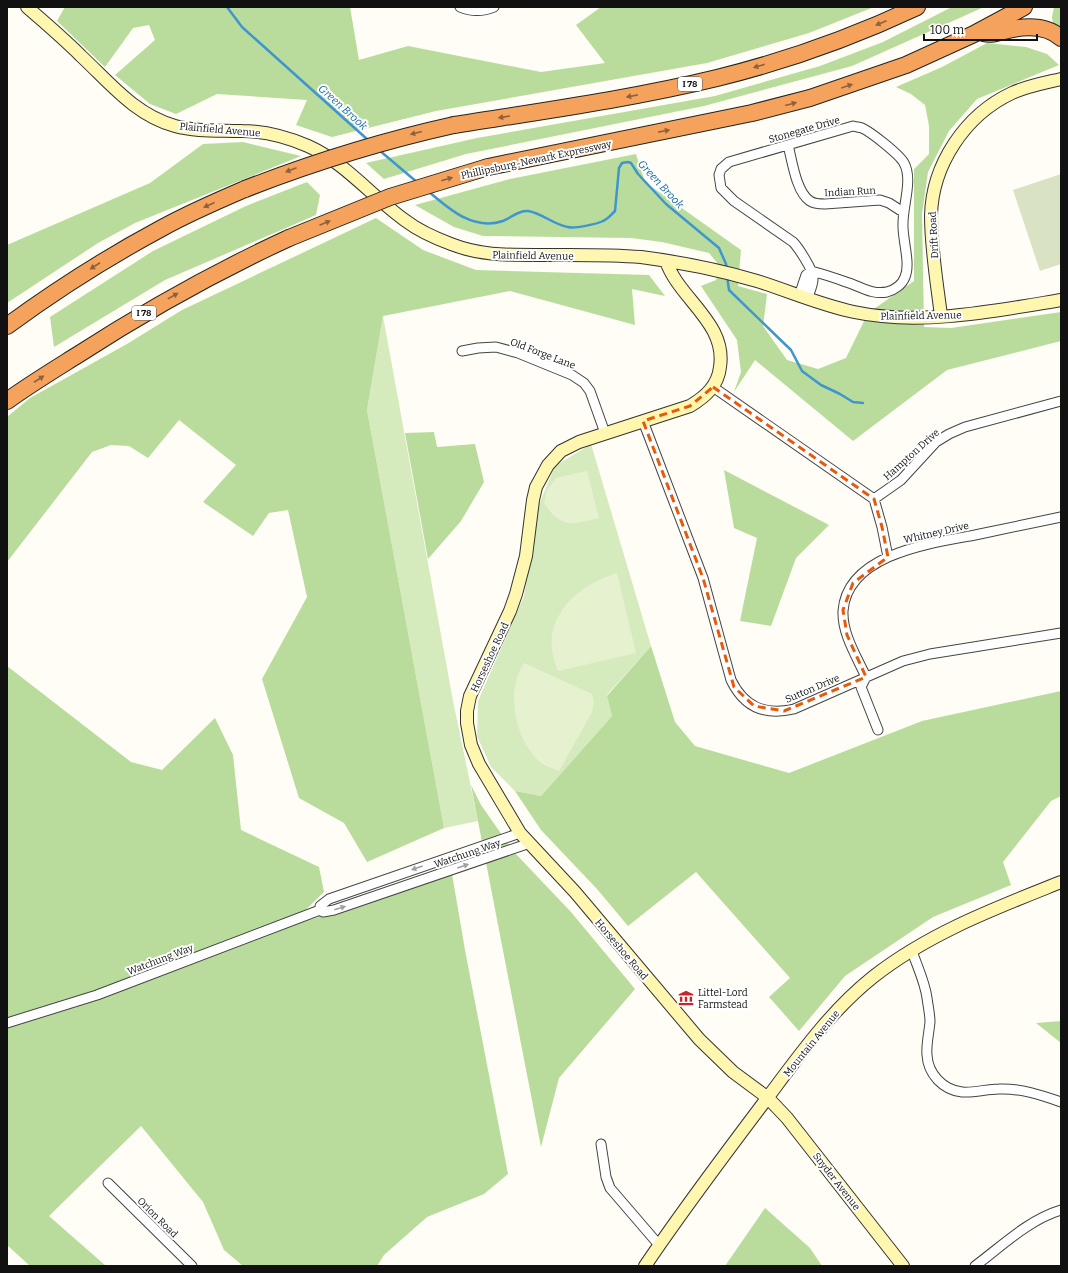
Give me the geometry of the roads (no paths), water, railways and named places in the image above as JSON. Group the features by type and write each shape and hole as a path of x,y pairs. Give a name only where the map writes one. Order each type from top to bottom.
{"highway":[{"name":"I 78","path":"7,326 104,261 162,228 245,188 298,168 420,132 454,125 606,101 717,78 826,46 917,7"},
{"name":"Phillipsburg-Newark Expressway","path":"7,402 114,331 156,306 227,267 359,208 488,167 752,113 797,102 840,89 900,67 978,32 1024,7"},
{"path":"978,32 993,35 1017,28 1034,27 1048,30 1061,38"}],"main road":[{"name":"Plainfield Avenue","path":"27,7 57,32 129,103 150,117 187,128 245,130 266,133 287,138 305,145 326,154 340,164 406,221 449,244 472,251 497,255 619,256 666,261 713,270 755,281 852,312 879,316 941,316 1001,310 1061,300"},
{"name":"Drift Road","path":"941,316 931,216 932,198 945,160 954,143 968,126 989,107 1012,93 1036,84 1061,79"},
{"name":"Horseshoe Road","path":"666,261 675,280 710,325 717,337 721,349 720,371 713,387 702,399 690,406 605,433 570,446 554,458 542,473 536,487 533,500 526,556 516,594 510,611 477,681 469,704 467,723 468,734 474,755 520,833 576,892 699,1039 733,1072 768,1098"},
{"name":"Mountain Avenue","path":"645,1266 802,1051 834,1014 873,977 927,940 982,914 1061,882"},
{"name":"Snyder Avenue","path":"768,1098 792,1124 903,1266"}],"street":[{"path":"460,7 479,11 494,7"},
{"name":"Stonegate Drive","path":"853,126 861,128 899,156 904,162 908,176 902,230 907,271 906,277 899,286 888,292 872,292 844,281 811,271 799,249 793,242 734,201 721,188 719,175 725,164 788,145 853,126"},
{"name":"Indian Run","path":"788,145 800,190 809,201 818,204 825,204 880,200 889,203 903,212"},
{"path":"803,297 806,275 811,271"},
{"name":"Old Forge Lane","path":"462,351 496,347 518,353 572,374 590,391 605,433"},
{"path":"713,387 874,499 882,527 888,557"},
{"name":"Hampton Drive","path":"874,499 901,480 936,442 949,434 965,427 1061,400"},
{"name":"Sutton Drive","path":"643,421 704,578 729,676 738,694 746,701 759,708 769,711 784,711 794,708 903,661 930,654 1061,633"},
{"name":"Whitney Drive","path":"866,677 845,628 843,616 847,594 853,583 872,566 909,548 1061,517"},
{"path":"866,677 861,687 878,730"},
{"name":"Watchung Way","path":"320,910 321,904 329,899 520,833"},
{"name":"Watchung Way","path":"7,1023 97,994 320,910 324,912 334,910 530,843"},
{"path":"912,951 927,995 930,1020 927,1054 928,1062 930,1070 940,1082 954,1090 962,1092 999,1088 1019,1090 1041,1095 1061,1102"},
{"path":"601,1144 606,1176 610,1188 659,1245"},
{"name":"Orion Road","path":"108,1183 192,1266"},
{"path":"975,1266 1033,1222 1061,1210"}],"waterway":[{"name":"Green Brook","path":"227,7 242,27 368,140"},
{"name":"Green Brook","path":"379,150 418,183"},
{"name":"Green Brook","path":"428,191 444,205 472,221 492,223 503,221 518,213 528,211 563,226 580,227 603,221 615,211 619,168 622,163 628,162 631,163 638,174 666,204 719,248 727,269"},
{"name":"Green Brook","path":"727,276 729,290 791,350 802,371 821,385 853,402 863,403"}],"place":[{"name":"Littel-Lord Farmstead","path":"686,998"}]}
